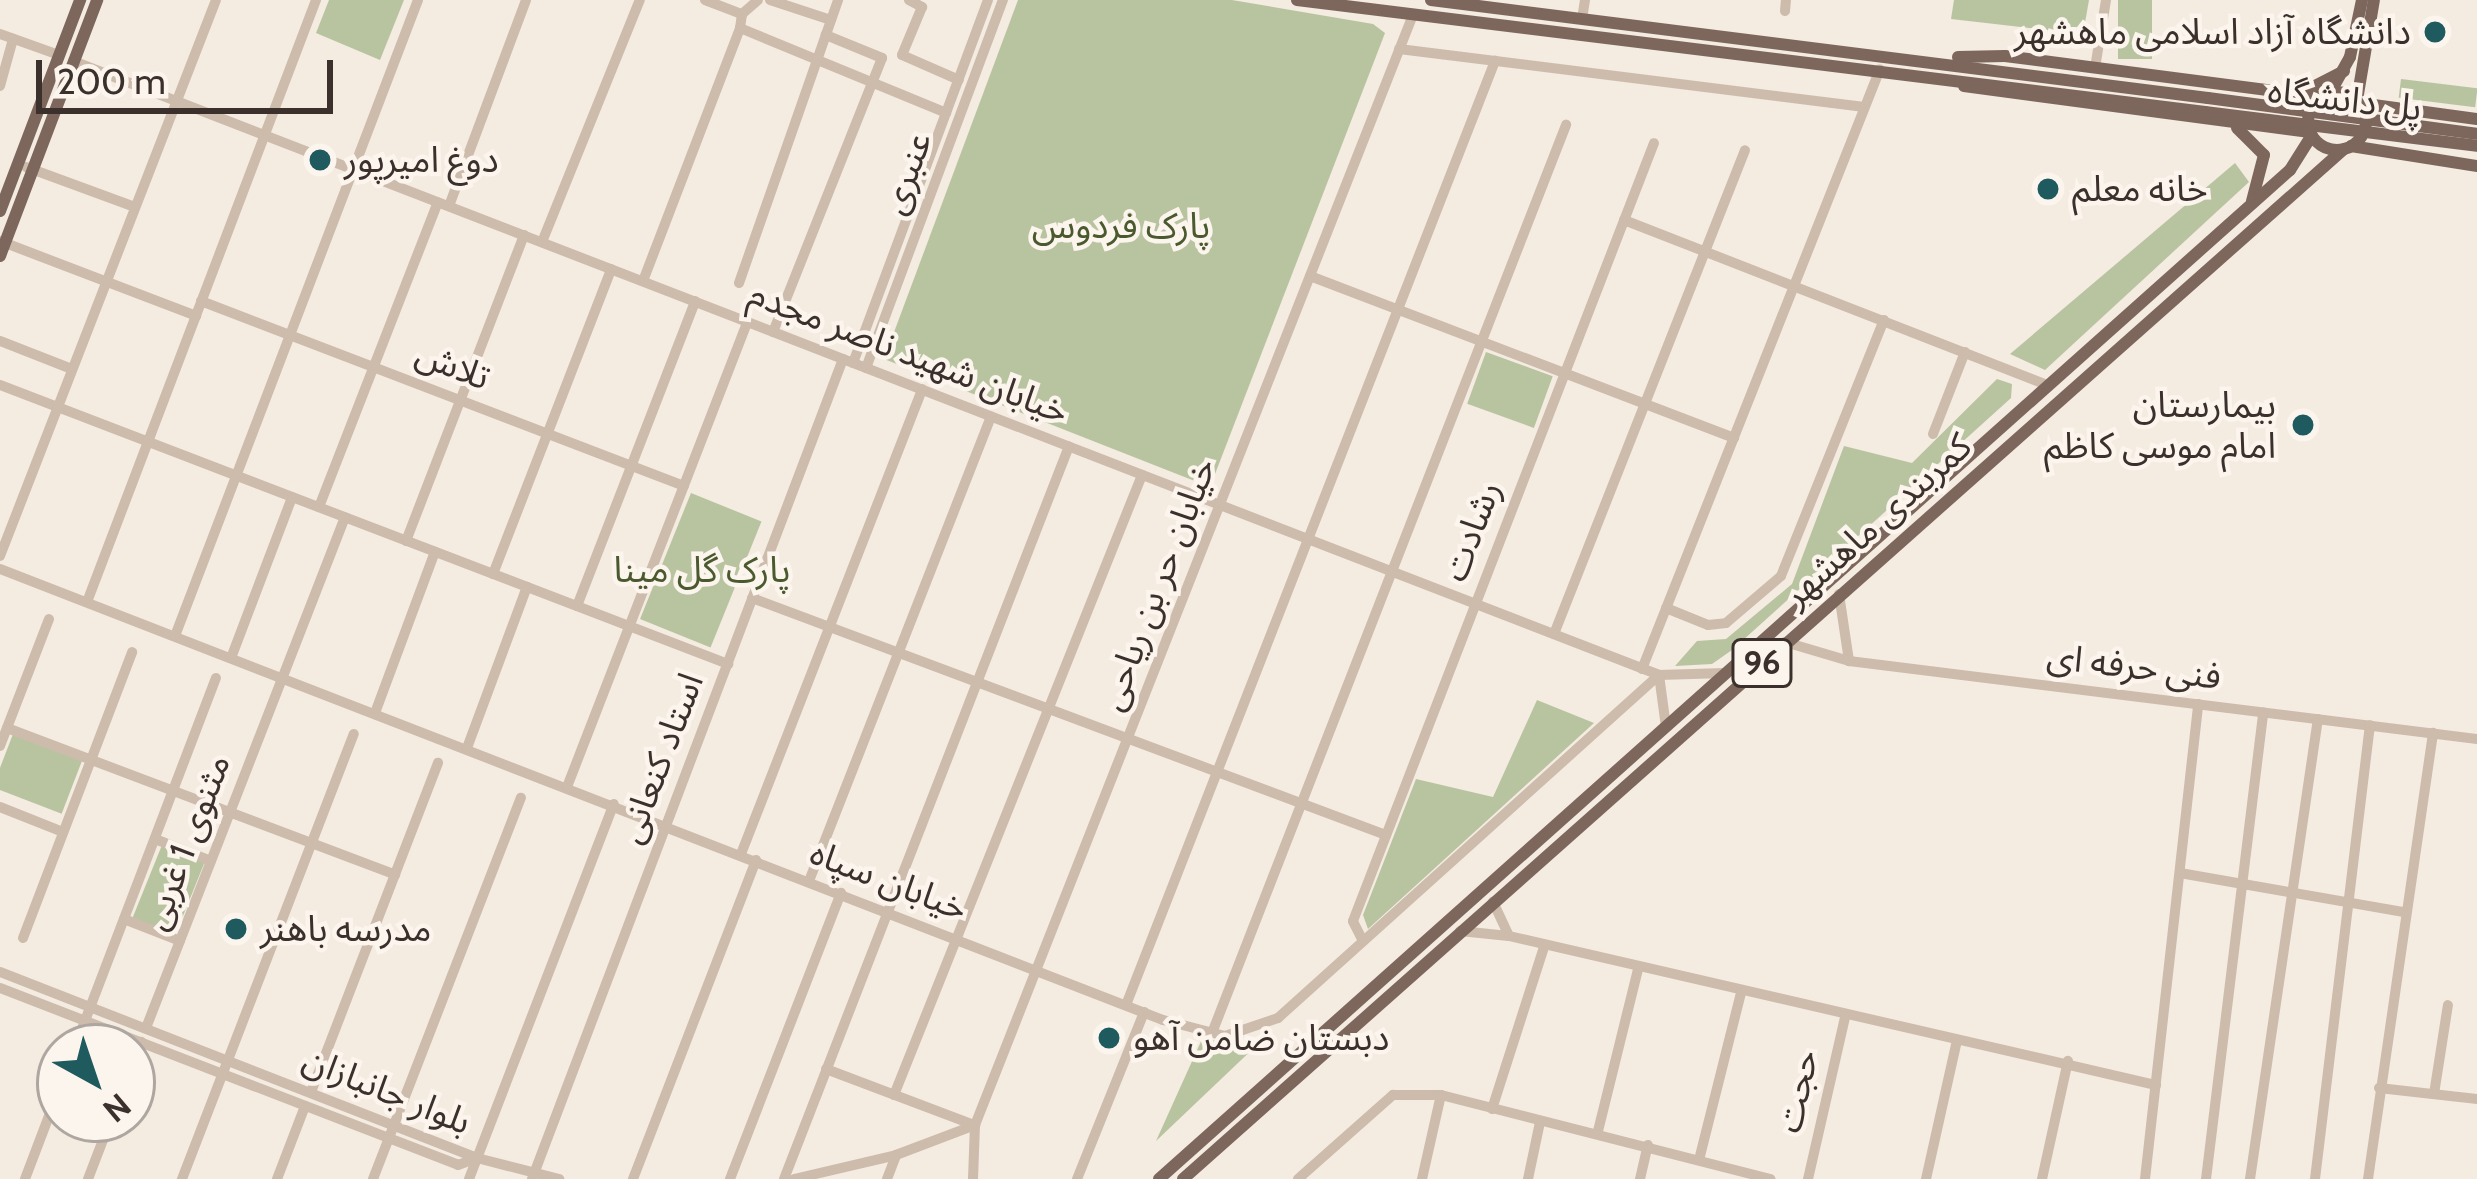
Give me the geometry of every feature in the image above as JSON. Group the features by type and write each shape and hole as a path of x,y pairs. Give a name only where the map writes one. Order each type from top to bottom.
{"main road":[{"path":"0,211 80,0"},
{"path":"2,247 97,0"},
{"path":"1297,0 2207,105"},
{"path":"1431,0 1921,57 2207,105"},
{"path":"2325,95 2347,64 2362,0"},
{"path":"2348,147 2365,128 2358,102 2374,0"},
{"path":"59,56 74,61"},
{"path":"1921,57 2005,56 2477,118"},
{"path":"2302,92 2347,64 2366,62"},
{"path":"1917,73 1988,92 2311,134 2348,147 2477,166"},
{"path":"2280,130 2298,114 2284,94"},
{"name":"96","path":"2252,202 2295,160 2311,134 2309,112 2325,95"},
{"name":"پل دانشگاه","path":"2207,105 2477,134"},
{"name":"پل دانشگاه","path":"2207,105 2477,146"},
{"path":"2408,155 2395,129 2419,111"},
{"path":"2234,127 2264,154 2252,202"},
{"name":"کمربندی ماهشهر","path":"1183,1179 2348,147"},
{"path":"2295,160 2312,175"},
{"name":"کمربندی ماهشهر","path":"1159,1179 2252,202"}],"street":[{"path":"0,556 216,0"},
{"path":"87,602 316,0"},
{"path":"175,636 418,0"},
{"path":"320,507 526,0"},
{"path":"542,242 640,0"},
{"path":"705,0 822,62 946,113"},
{"path":"770,0 831,20"},
{"path":"740,284 822,62 838,0"},
{"path":"909,0 922,7 902,55 958,80"},
{"name":"عنبری","path":"854,363 988,0"},
{"name":"عنبری","path":"854,363 1003,0"},
{"path":"1582,19 1585,0"},
{"path":"2095,68 2106,0"},
{"path":"643,281 741,21 754,1"},
{"name":"خیابان حر بن ریاحی","path":"973,1179 975,1125 1413,14"},
{"path":"773,332 882,58 826,35"},
{"path":"0,86 6,36 59,56"},
{"path":"1399,49 1864,106"},
{"name":"خیابان شهید ناصر مجدم","path":"74,61 1659,675 1727,672"},
{"path":"1126,1005 1496,61"},
{"path":"1642,668 1880,69"},
{"path":"1211,1033 1566,124"},
{"name":"رشادت","path":"1363,941 1353,921 1654,143"},
{"path":"1554,634 1745,149"},
{"path":"18,164 135,207"},
{"path":"1624,220 2049,386"},
{"path":"406,541 524,235"},
{"path":"2,247 196,316"},
{"path":"493,574 611,269"},
{"path":"1310,276 1734,437"},
{"name":"تلاش","path":"201,301 684,486"},
{"path":"577,606 695,302"},
{"path":"1666,608 1708,626 1726,623 1781,576 1884,320"},
{"path":"567,787 747,322"},
{"path":"0,341 72,370"},
{"path":"1933,434 1965,352"},
{"name":"استاد کنعانی","path":"534,1174 752,598 854,363"},
{"path":"0,385 728,664"},
{"path":"741,854 922,389"},
{"path":"809,881 991,416"},
{"path":"784,1179 1069,446"},
{"path":"894,1095 962,941 1142,475"},
{"path":"231,658 292,497"},
{"name":"مثنوی 1 غربی","path":"148,1023 344,517"},
{"path":"375,713 435,551"},
{"name":"خیابان سپاه","path":"0,569 1144,1012 1211,1033 1240,1036 1266,1027 1659,675"},
{"path":"467,748 527,587"},
{"path":"1840,594 1849,661"},
{"path":"752,598 1049,715 1216,770 1386,835"},
{"path":"0,746 49,619"},
{"name":"فنی حرفه ای","path":"1785,642 1849,661 2477,739"},
{"path":"23,938 131,652"},
{"path":"1659,675 1666,727"},
{"path":"85,1021 216,677"},
{"path":"2145,1179 2198,704"},
{"path":"2206,1179 2263,712"},
{"path":"2251,1179 2288,894 2318,719"},
{"path":"2314,1179 2370,725"},
{"path":"7,728 394,875"},
{"path":"2368,1179 2403,912 2433,733"},
{"path":"182,1179 354,734"},
{"path":"311,1092 438,763"},
{"path":"373,1179 521,799"},
{"path":"469,1179 614,805"},
{"path":"0,807 63,832"},
{"path":"154,839 211,861"},
{"path":"633,1179 756,860"},
{"path":"2180,873 2403,912"},
{"path":"730,1179 841,893"},
{"path":"1493,902 1509,936"},
{"path":"124,919 180,941"},
{"path":"1460,931 1509,936 1741,993 2068,1061 2156,1084"},
{"path":"1492,1109 1544,947"},
{"path":"1598,1132 1638,969"},
{"name":"بلوار جانبازان","path":"0,971 134,1023"},
{"name":"بلوار جانبازان","path":"0,988 90,1023"},
{"path":"1700,1160 1741,993"},
{"path":"2434,1094 2448,1005"},
{"path":"1076,1179 1144,1012"},
{"name":"حجت","path":"1808,1179 1846,1017"},
{"name":"بلوار جانبازان","path":"156,1032 477,1158"},
{"path":"1926,1179 1958,1040"},
{"name":"بلوار جانبازان","path":"156,1048 458,1166 477,1158"},
{"path":"2042,1179 2068,1061"},
{"path":"826,1069 975,1125"},
{"path":"2379,1088 2477,1099"},
{"path":"1298,1179 1394,1095 1442,1095 1770,1179"},
{"path":"1421,1179 1442,1095"},
{"path":"277,1179 305,1106"},
{"path":"1528,1179 1540,1122"},
{"path":"794,1179 896,1155 975,1125"},
{"path":"25,1179 39,1143"},
{"path":"88,1179 102,1143"},
{"path":"1640,1179 1648,1145"},
{"path":"887,1179 896,1155"},
{"path":"477,1158 560,1179"},
{"path":"1312,1179 1316,1162"}],"green space":[{"path":"329,0 404,0 380,60 316,33"},
{"name":"پارک فردوس","path":"1018,0 1232,0 1373,24 1385,33 1210,487 884,359"},
{"path":"1954,0 2089,0 2083,34 1951,19"},
{"path":"2118,0 2152,0 2152,59 2118,59"},
{"path":"2401,79 2477,88 2475,107 2399,98"},
{"path":"2235,163 2249,182 2045,370 2010,354"},
{"path":"1486,352 1553,376 1534,428 1467,404"},
{"path":"1997,379 2012,384 2011,398 1732,650 1712,664 1675,666 1697,641 1726,639 1792,584 1844,446 1912,463"},
{"name":"پارک گل مینا","path":"691,493 761,521 711,648 640,619"},
{"path":"1537,700 1594,723 1368,929 1363,915 1416,779 1493,797"},
{"path":"13,734 82,761 62,814 0,790 0,768"},
{"path":"162,845 205,862 175,935 132,918"},
{"path":"1203,1037 1238,1047 1259,1043 1156,1141"}],"place":[{"name":"دانشگاه آزاد اسلامی ماهشهر","path":"2435,32"},
{"name":"دوغ امیرپور","path":"320,160"},
{"name":"خانه معلم","path":"2048,189"},
{"name":"بیمارستان امام موسی کاظم","path":"2303,425"},
{"name":"مدرسه باهنر","path":"236,929"},
{"name":"دبستان ضامن آهو","path":"1109,1038"}]}
